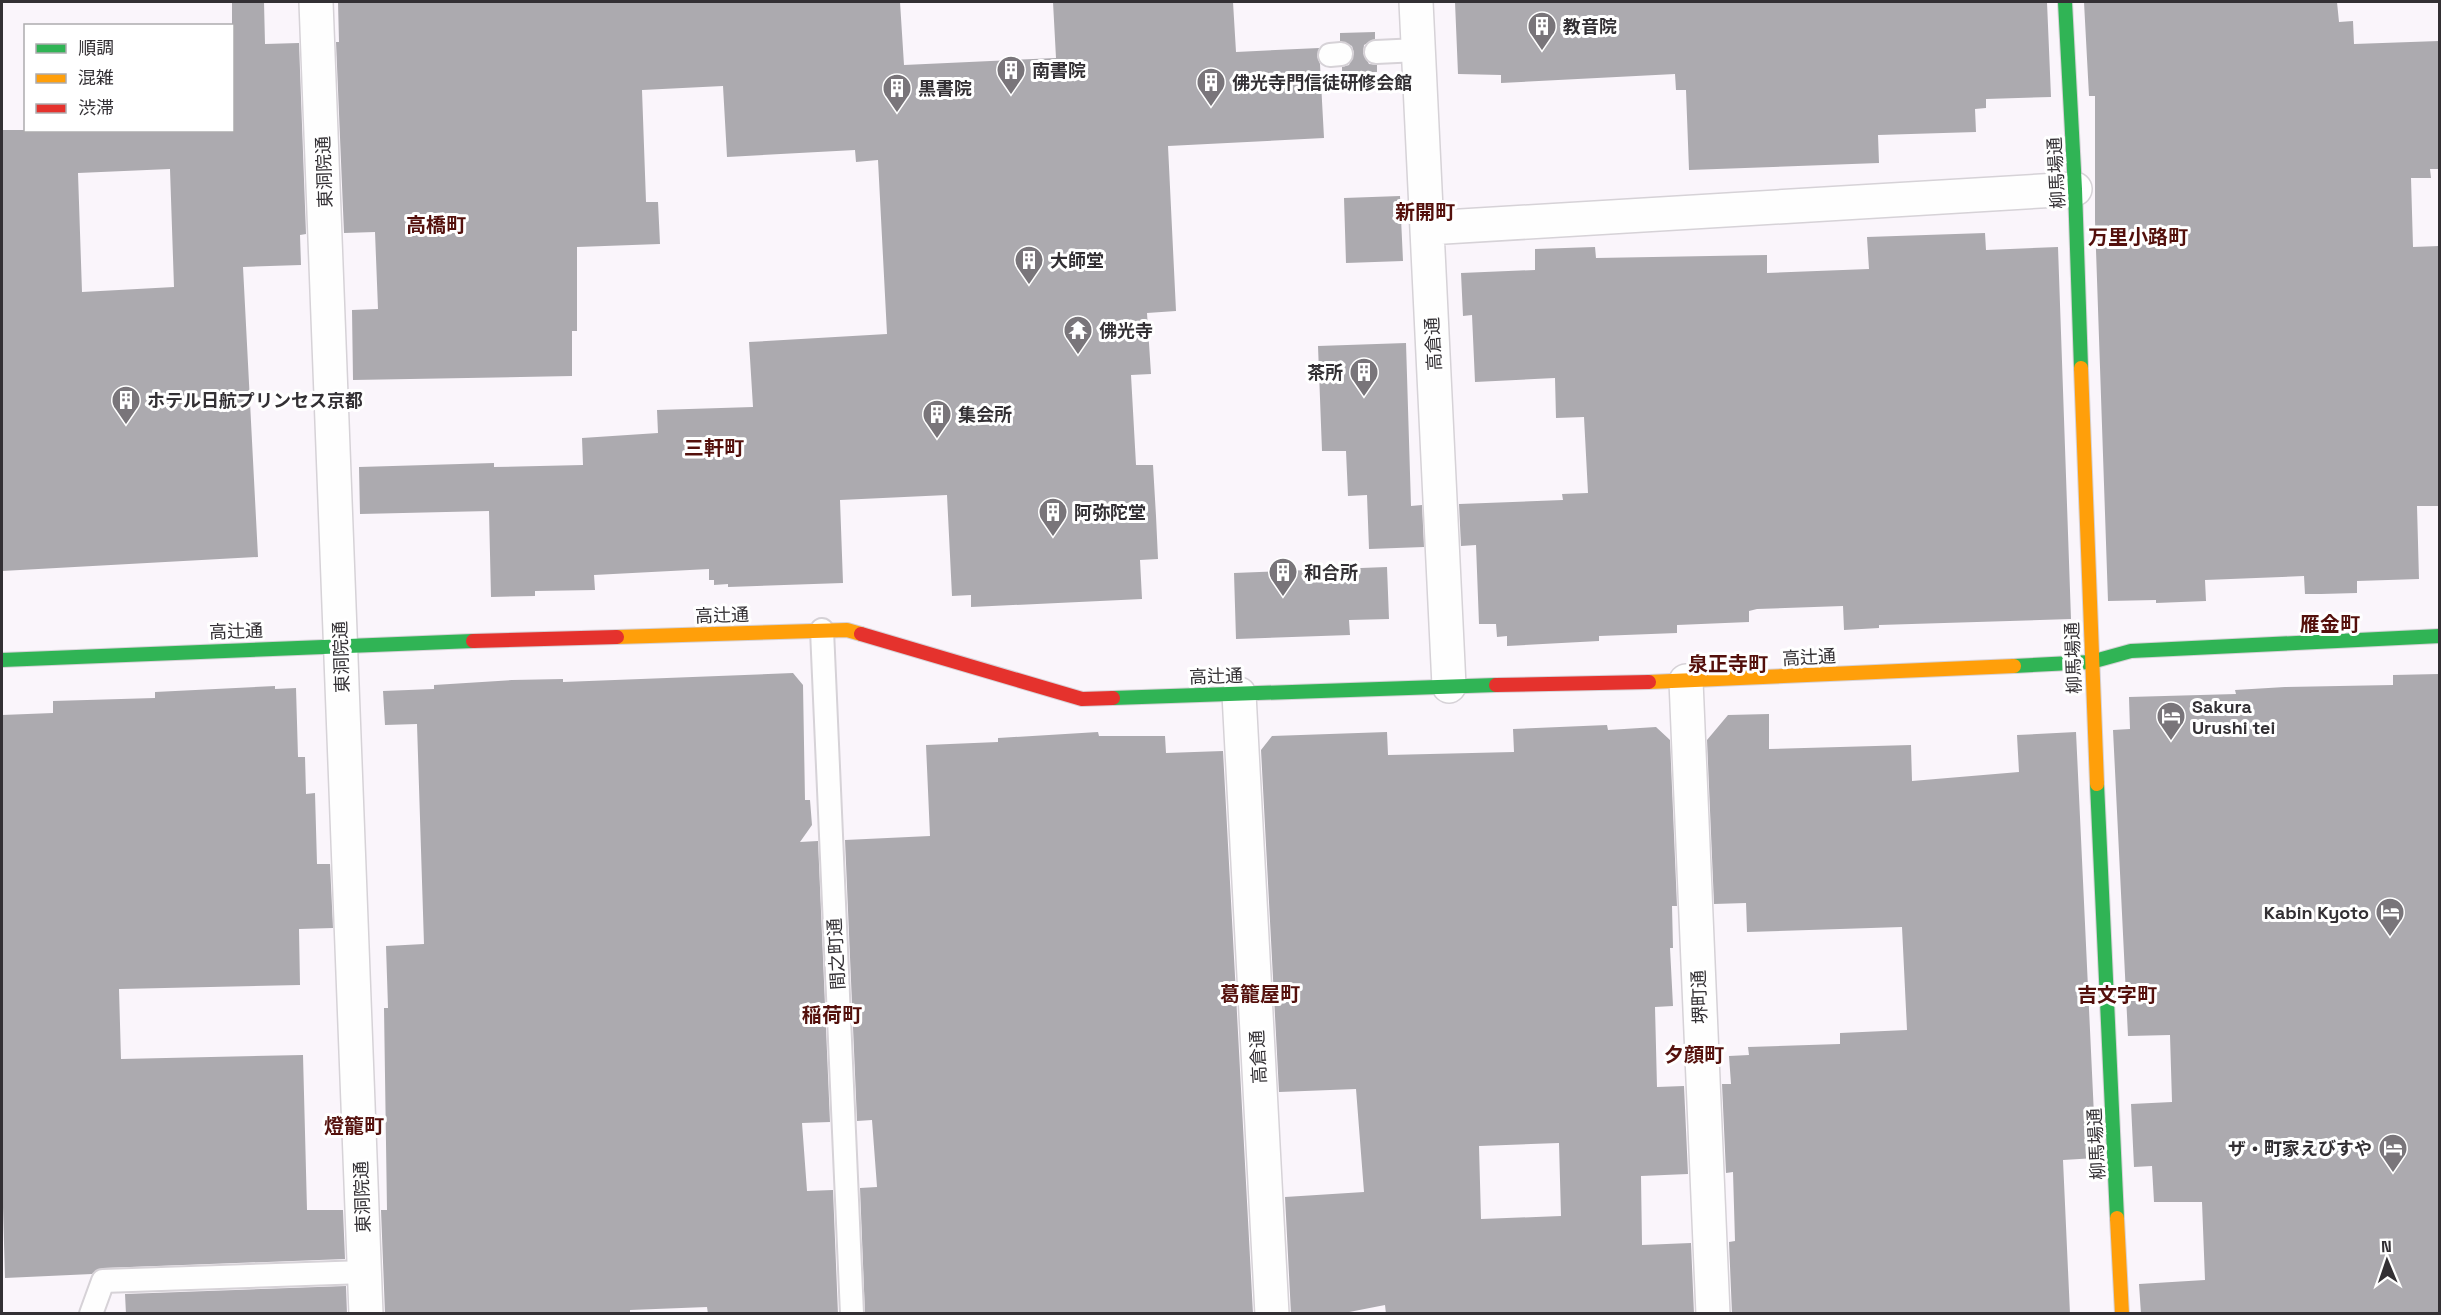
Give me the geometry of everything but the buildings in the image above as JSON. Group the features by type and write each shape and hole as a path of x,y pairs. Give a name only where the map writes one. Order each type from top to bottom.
{"street":[{"name":"東洞院通","path":"316,2 366,1314"},
{"name":"高倉通","path":"1416,2 1449,686"},
{"name":"柳馬場通","path":"2066,2 2075,189 2091,662 2122,1314"},
{"path":"1428,228 2075,189"},
{"name":"高辻通","path":"2,660 340,645 847,630 1082,699 1449,686 1686,681 2091,662 2131,651 2439,636"},
{"name":"堺町通","path":"1686,681 1713,1314"},
{"name":"高倉通","path":"1239,694 1272,1314"}],"lane":[{"path":"1376,52 1418,50"},
{"name":"間之町通","path":"822,630 852,1314"},
{"path":"91,1314 102,1281 365,1272"}],"traffic: fast":[{"path":"2065,2 2075,189 2081,368"},
{"path":"2014,666 2091,662 2131,651 2440,636"},
{"path":"2,660 473,641"},
{"path":"1113,698 1496,685"},
{"path":"2097,784 2117,1218"}],"traffic: slow":[{"path":"2081,368 2097,784"},
{"path":"617,637 847,630 861,634"},
{"path":"1649,682 2014,666"},
{"path":"2117,1218 2122,1314"}],"traffic: jam":[{"path":"861,634 1082,699 1113,698"},
{"path":"473,641 617,637"},
{"path":"1496,685 1649,682"}],"place":[{"name":"教音院","path":"1542,52"},
{"name":"南書院","path":"1011,96"},
{"name":"佛光寺門信徒研修会館","path":"1211,108"},
{"name":"黒書院","path":"897,114"},
{"name":"大師堂","path":"1029,286"},
{"name":"佛光寺","path":"1078,356"},
{"name":"茶所","path":"1364,398"},
{"name":"ホテル日航プリンセス京都","path":"126,426"},
{"name":"集会所","path":"937,440"},
{"name":"阿弥陀堂","path":"1053,538"},
{"name":"和合所","path":"1283,598"},
{"name":"Sakura Urushi tei","path":"2171,742"},
{"name":"Kabin Kyoto","path":"2390,938"},
{"name":"ザ・町家えびすや","path":"2393,1174"}],"district":[{"name":"新開町","path":"1425,212"},
{"name":"高橋町","path":"436,225"},
{"name":"万里小路町","path":"2138,237"},
{"name":"三軒町","path":"714,448"},
{"name":"雁金町","path":"2330,624"},
{"name":"泉正寺町","path":"1728,664"},
{"name":"葛籠屋町","path":"1260,994"},
{"name":"吉文字町","path":"2117,995"},
{"name":"稲荷町","path":"832,1015"},
{"name":"夕顔町","path":"1694,1055"},
{"name":"燈籠町","path":"354,1126"}]}
